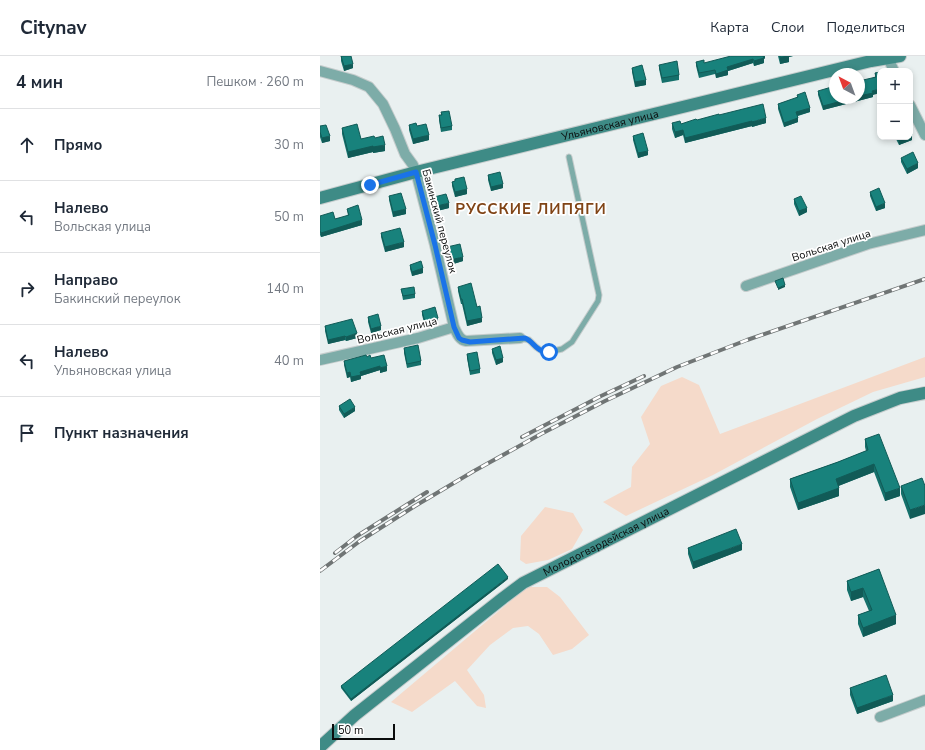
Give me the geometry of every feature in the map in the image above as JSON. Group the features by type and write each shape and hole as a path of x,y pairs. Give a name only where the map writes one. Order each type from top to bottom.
{"street":[{"name":"Ульяновская улица","path":"320,198 416,172 871,58 900,56"},
{"path":"888,58 893,68"},
{"name":"Бакинский переулок","path":"320,71 353,80 369,88 383,104 405,154 416,172 454,327"},
{"path":"913,111 925,135"},
{"name":"Вольская улица","path":"746,286 868,244 925,230"},
{"name":"Вольская улица","path":"320,360 418,338 454,327 459,338 466,341 520,338"},
{"name":"Молодогвардейская улица","path":"320,747 355,715 523,583 854,416 900,398 925,393"},
{"path":"880,717 925,700"}],"lane":[{"path":"520,338 529,340 536,348 542,351 549,352 562,349 572,342 598,301 599,295 569,157"}],"shaded area":[{"path":"925,357 925,377 873,392 817,419 713,475 626,516 603,502 631,487 632,467 650,444 641,417 661,386 682,377 699,385 720,434"},
{"path":"545,507 573,513 583,530 572,549 548,560 526,564 520,560 521,536"},
{"path":"527,587 547,587 560,597 589,635 572,649 553,655 539,634 528,626 513,628 490,645 467,670 484,695 486,708 477,706 455,681 412,712 391,702"}],"building":[{"path":"341,56 351,56 353,64 344,66"},
{"path":"731,56 763,56 764,58 754,61 753,59 727,67 728,70 716,74 715,70 699,73 696,62 704,60 704,63"},
{"path":"677,61 679,75 662,78 659,65"},
{"path":"642,65 646,80 635,82 632,68"},
{"path":"875,73 877,73 877,90 872,91 873,93 865,95 865,80 876,77"},
{"path":"829,88 829,104 830,104 823,106 818,91"},
{"path":"805,92 810,108 796,112 798,118 784,123 778,104 798,97 797,95"},
{"path":"763,104 766,118 685,138 683,130 675,132 672,123 680,121 681,124 696,119"},
{"path":"449,111 452,126 441,128 439,115 442,115 441,112"},
{"path":"416,123 417,126 426,124 429,135 413,139 409,125"},
{"path":"357,124 361,139 374,136 375,138 383,136 385,145 373,146 348,152 342,128"},
{"path":"326,125 330,136 322,138 320,126"},
{"path":"643,133 648,151 638,153 633,136"},
{"path":"913,152 918,163 907,169 901,158"},
{"path":"500,172 503,184 491,187 488,175"},
{"path":"464,177 467,189 455,192 452,182 455,181 455,179"},
{"path":"879,188 885,203 876,207 870,192"},
{"path":"401,193 406,209 393,212 389,196"},
{"path":"446,194 449,203 437,206 434,197"},
{"path":"801,196 807,208 799,211 794,199"},
{"path":"358,205 362,220 321,233 320,216 333,212 335,219 349,215 347,209"},
{"path":"400,228 404,242 385,247 381,233"},
{"path":"460,244 463,257 450,260 447,247"},
{"path":"421,261 423,268 412,272 410,265"},
{"path":"783,278 785,285 778,288 775,281"},
{"path":"471,283 477,307 480,306 482,318 467,321 458,287"},
{"path":"414,287 415,294 403,296 401,289"},
{"path":"435,307 438,318 425,322 422,311"},
{"path":"378,314 381,326 371,329 368,317"},
{"path":"352,319 357,333 346,337 328,340 325,326"},
{"path":"418,345 421,361 407,364 404,348"},
{"path":"500,346 503,358 496,360 492,349"},
{"path":"477,352 480,369 470,371 467,354"},
{"path":"366,355 367,357 370,355 371,358 384,355 387,366 380,368 380,366 360,372 361,375 351,377 350,372 347,373 344,361"},
{"path":"350,399 355,407 344,414 339,406"},
{"path":"879,434 900,488 885,493 874,464 836,479 839,488 798,503 790,479 868,450 865,439"},
{"path":"922,478 925,486 925,505 910,510 901,486"},
{"path":"736,529 742,544 693,562 688,548"},
{"path":"498,564 508,577 351,699 341,686"},
{"path":"879,569 896,615 863,628 858,615 872,610 863,588 851,592 847,581"},
{"path":"886,675 893,695 857,708 850,688"}],"railway":[{"path":"320,571 360,541 415,506 474,471 605,401 677,367 747,340 925,279"},
{"path":"522,437 601,396 644,376"},
{"path":"335,553 357,536 427,492"}],"district":[{"name":"РУССКИЕ ЛИПЯГИ","path":"531,209"}],"route":[{"path":"370,185 416,172 454,327 459,338 470,342 525,338 533,343 536,348 549,352"}]}
